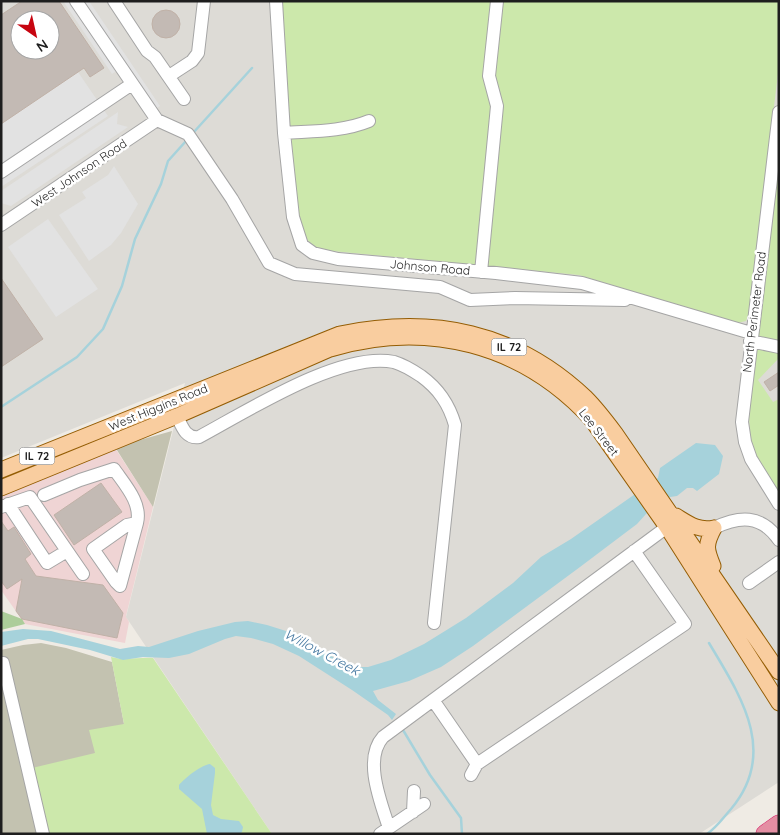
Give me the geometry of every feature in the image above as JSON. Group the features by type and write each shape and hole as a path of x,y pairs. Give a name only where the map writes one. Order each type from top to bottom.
{"highway":[{"path":"765,834 779,824"}],"main road":[{"name":"Lee Street","path":"316,343 340,334 366,329 431,326 461,331 504,344 546,366 570,384 587,399 615,433 779,703"},
{"name":"Lee Street","path":"307,358 353,342 402,336 458,341 494,352 540,375 579,406 646,486"},
{"name":"West Higgins Road","path":"1,470 316,343"},
{"name":"West Higgins Road","path":"1,488 177,416 307,358"},
{"name":"Lee Street","path":"664,513 723,591 779,672"},
{"path":"664,513 693,527 707,530 714,528"},
{"path":"714,528 708,540 707,549 723,591"}],"street":[{"path":"76,1 157,120 188,134 232,199 269,263 295,274 440,287 470,300 515,298 640,300"},
{"path":"114,1 147,50 155,57 184,99"},
{"path":"169,76 192,61 198,53 204,1"},
{"name":"Johnson Road","path":"276,1 284,132 293,217 302,245 313,253 338,259 481,272 582,284 640,300 779,347"},
{"path":"481,272 497,106 490,76 497,1"},
{"path":"1,172 132,84"},
{"name":"North Perimeter Road","path":"779,112 742,422 745,442 751,459 779,504"},
{"name":"West Johnson Road","path":"1,225 157,120"},
{"path":"284,132 341,129 354,127 370,121"},
{"path":"177,416 186,434 193,438 200,437 249,408 296,385 333,370 373,362 393,362 409,368 426,380 441,394 451,410 455,425 434,623"},
{"path":"44,495 80,480 114,469 137,504 139,515 137,524 120,586 93,549 127,525 137,524"},
{"path":"67,551 47,563 5,505 30,497 83,574"},
{"path":"424,804 385,831 373,763 377,743 634,552 664,513"},
{"path":"714,528 728,521 748,519 763,524 779,540"},
{"path":"433,700 474,770 685,624 634,552"},
{"path":"749,583 779,562"},
{"path":"1,663 4,662 43,834"},
{"path":"413,812 414,791"}],"shaded area":[{"path":"1,1 779,1 779,782 699,834 272,834 126,617 185,383 1,458"},
{"path":"63,1 89,1 160,106 151,112 121,68 112,74"},
{"path":"78,72 108,116 1,187 1,124"},
{"path":"118,112 117,124 128,127 11,206 1,203 1,191"},
{"path":"114,166 138,204 121,233 111,245 89,261 59,215 86,198 82,192 108,175"},
{"path":"48,219 98,289 56,317 8,247"},
{"path":"172,431 153,507 115,447"},
{"path":"115,448 153,507 126,616 129,622 125,643 25,624 1,590 1,494"},
{"path":"41,643 66,648 112,662 124,724 95,753 47,834 1,834 1,650"}],"green space":[{"path":"282,1 779,1 779,65 749,313 746,321 737,323 579,275 322,250 315,247 304,234 298,210 280,12 283,12"},
{"path":"779,165 779,343 757,337"},
{"path":"764,346 779,354 779,358 758,380 773,402 779,399 779,493 756,457 750,433 750,396 757,347"},
{"path":"1,611 22,619 25,624 1,630"},
{"path":"111,657 122,659 153,658 272,834 47,834 32,768 95,753 89,730 124,724"}],"water":[{"name":"Willow Creek","path":"696,443 715,445 723,456 719,474 697,491 693,488 687,488 677,496 670,497 580,567 473,646 441,667 409,681 373,691 378,700 396,714 392,720 388,715 352,690 299,656 273,644 251,638 236,636 189,654 169,658 143,657 123,660 90,650 38,639 28,639 1,646 1,632 23,629 51,631 120,649 138,646 149,647 198,631 235,622 248,621 286,631 340,661 356,667 368,667 391,660 424,644 466,618 513,583 541,557 571,539 658,478 660,468"},
{"path":"210,764 215,768 211,805 213,815 221,819 239,821 243,827 242,832 239,834 207,834 202,809 179,789 179,785 189,776"}],"building":[{"path":"22,1 59,1 104,68 90,77 84,68 1,124 1,15"},
{"path":"166,10 176,14 180,24 176,34 166,38 156,34 152,24 156,14"},
{"path":"1,278 43,339 1,367"},
{"path":"779,372 779,385 770,391 764,382"},
{"path":"101,483 122,512 74,545 54,515"},
{"path":"1,521 8,531 14,527 31,554 25,559 36,576 103,585 123,613 117,638 22,619 16,611 22,579 7,589 1,581"}],"waterway":[{"path":"193,133 252,68"},
{"path":"1,407 77,357 103,329 122,286 135,239 161,184 168,161 186,141"},
{"path":"707,834 731,809 745,788 752,766 753,745 750,724 742,703 709,643"},
{"path":"403,730 430,775 461,818 462,834"}]}
